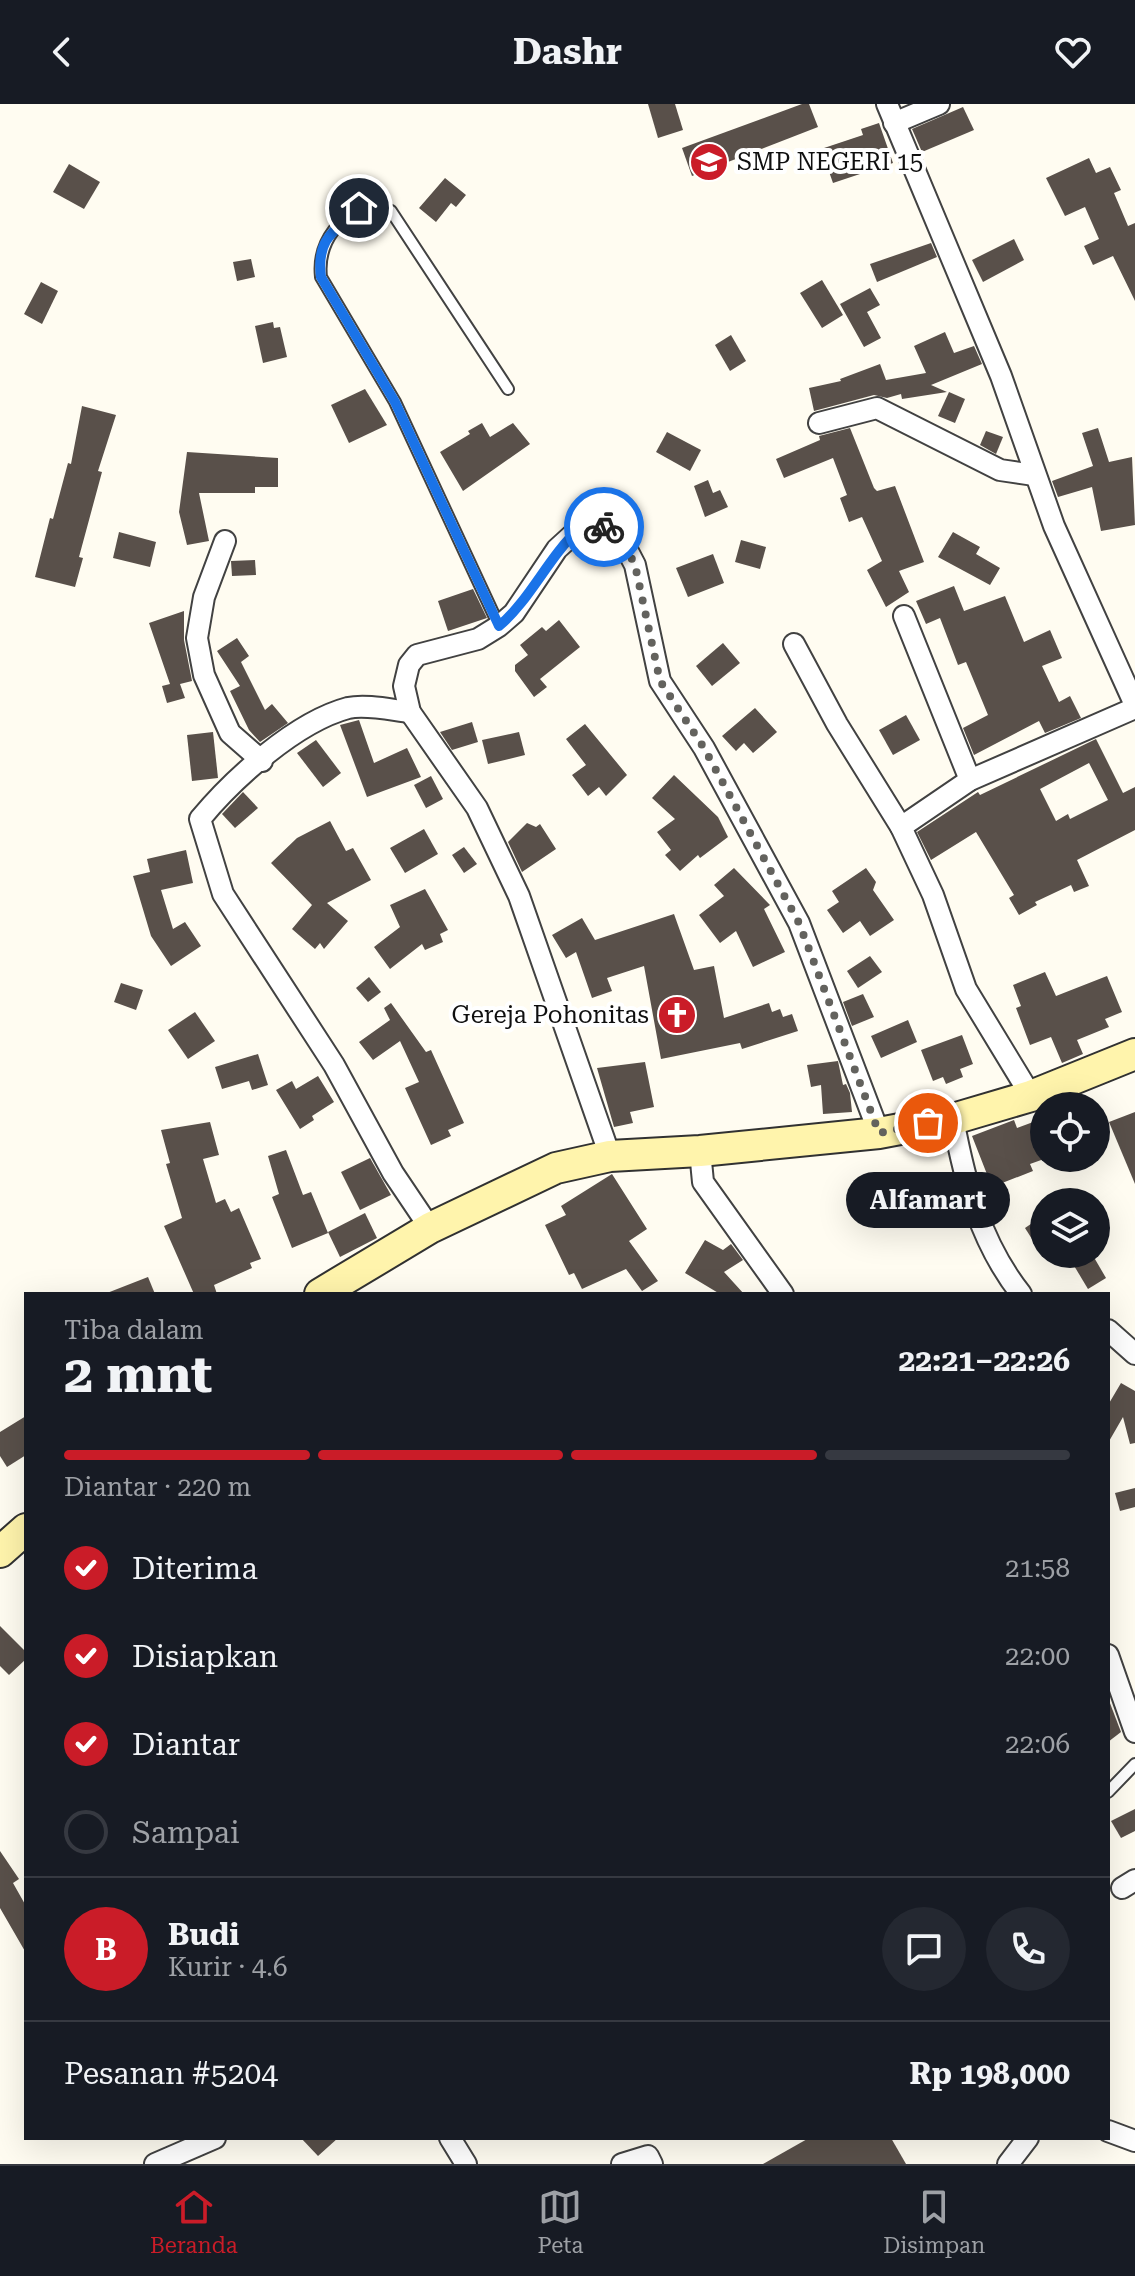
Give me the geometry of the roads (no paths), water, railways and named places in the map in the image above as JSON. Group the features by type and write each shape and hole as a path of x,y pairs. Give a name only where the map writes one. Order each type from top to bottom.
{"main road":[{"path":"1041,1092 1135,1054"},
{"path":"327,1292 430,1228 556,1168 610,1156 700,1151 879,1133 953,1119 1030,1096"},
{"path":"0,1552 24,1531"}],"street":[{"path":"901,827 970,780 1135,706 1034,475 1001,376 890,114 939,104"},
{"path":"819,423 877,408 1000,470 1034,475"},
{"path":"610,1156 519,896 477,808 410,712 404,686 409,665 417,655 478,639 514,613 557,549 580,528 608,527 623,542 635,565 660,681 704,748 799,923 879,1133"},
{"path":"225,541 204,597 197,638 199,650 204,675 230,733 262,761"},
{"path":"904,616 970,780"},
{"path":"794,644 837,724 901,827 933,895 966,989 1030,1094"},
{"path":"410,712 351,707 304,727 216,799 200,819 223,894 334,1065 393,1173 430,1228"},
{"path":"953,1119 965,1186 986,1237 1020,1292"},
{"path":"700,1151 703,1182 782,1292"},
{"path":"1110,1332 1135,1354"},
{"path":"1110,1670 1114,1699 1135,1732"},
{"path":"1110,2132 1135,2141"},
{"path":"155,2164 210,2140"},
{"path":"451,2140 466,2164"},
{"path":"1008,2164 1026,2140"},
{"path":"622,2164 648,2153"}],"lane":[{"path":"499,626 395,402 321,277 319,261 323,242 359,208 375,203 391,211 508,389"},
{"path":"1110,1790 1135,1764"}],"place":[{"name":"SMP NEGERI 15","path":"709,162"},
{"name":"Gereja Pohonitas","path":"677,1015"},
{"name":"Alfamart","path":"928,1123"}]}
